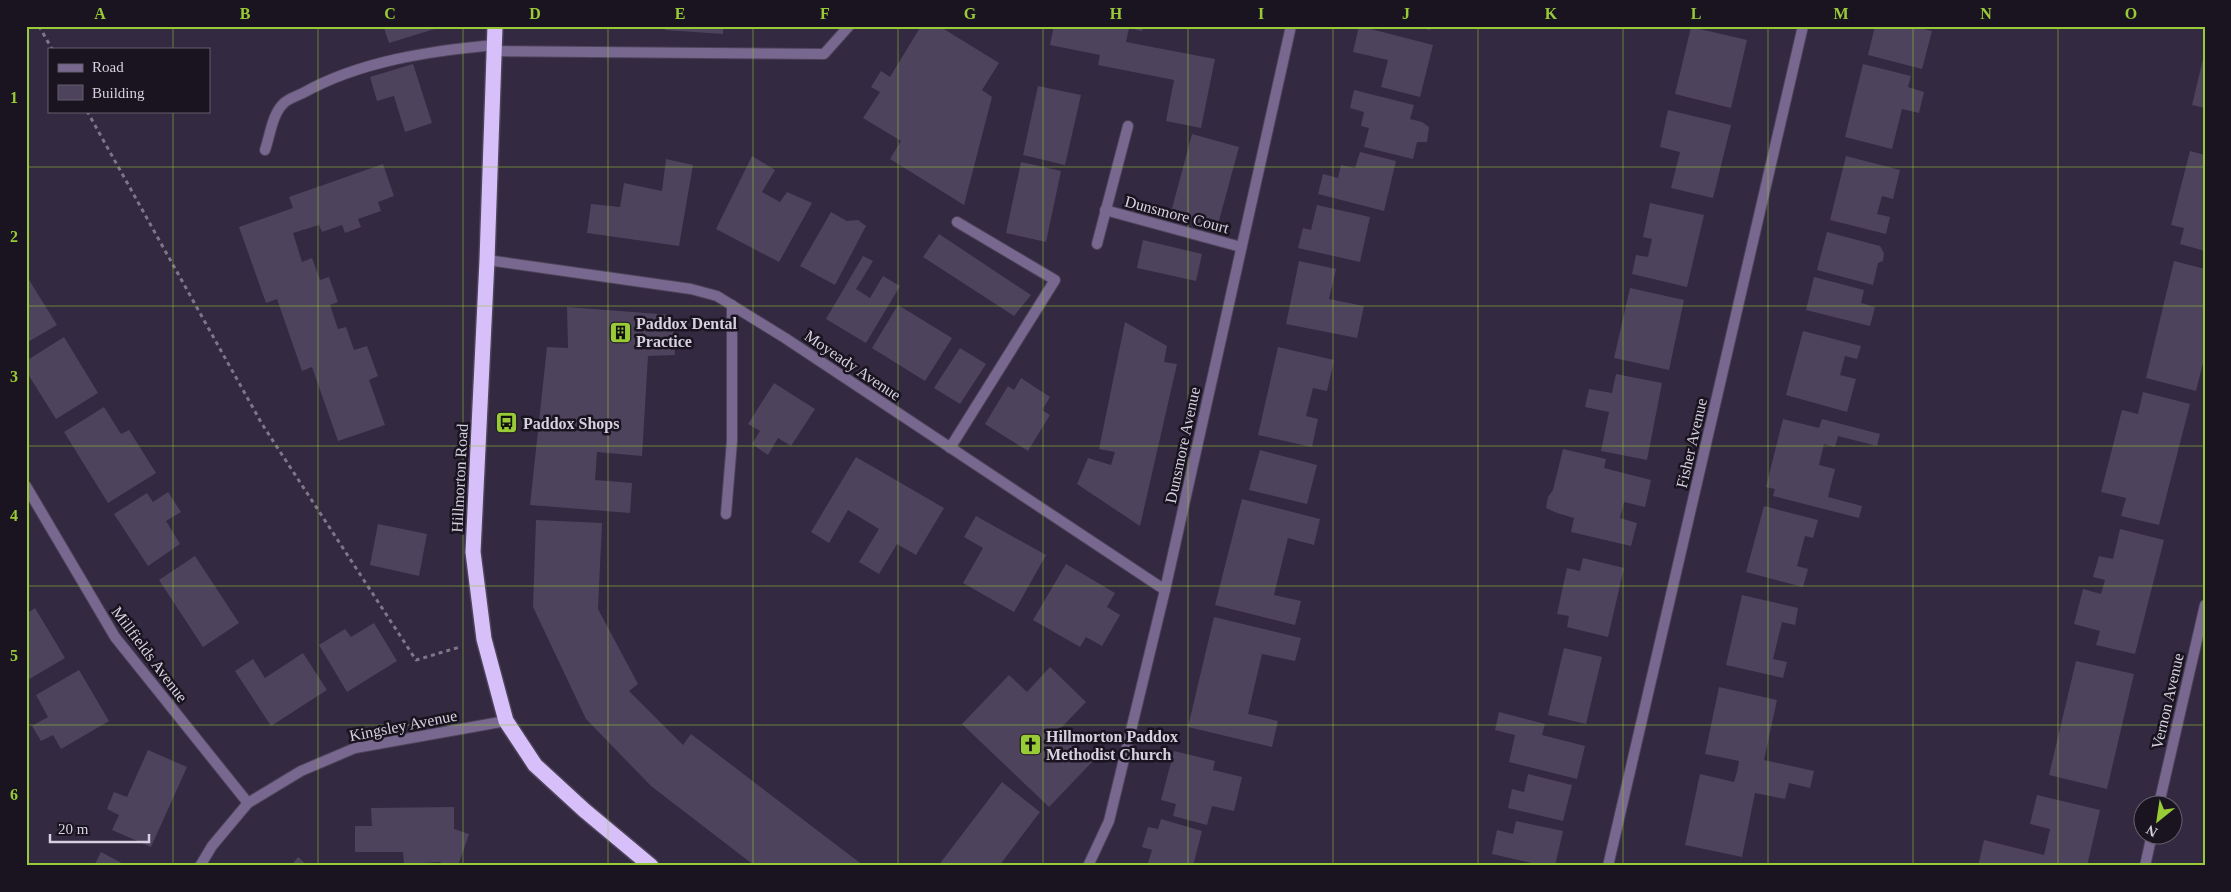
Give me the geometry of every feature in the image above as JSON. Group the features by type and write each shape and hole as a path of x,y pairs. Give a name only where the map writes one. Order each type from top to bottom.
{"highway":[{"name":"Hillmorton Road","path":"495,26 487,260 473,552 484,639 506,721 535,765 584,810 651,866"}],"street":[{"path":"265,150 277,114 283,103 322,82 364,68 430,51 494,48 824,54 849,26"},
{"name":"Dunsmore Avenue","path":"1088,866 1109,821 1166,590 1291,26"},
{"name":"Fisher Avenue","path":"1608,866 1803,26"},
{"name":"Dunsmore Court","path":"1097,244 1128,126"},
{"name":"Dunsmore Court","path":"1105,210 1241,247"},
{"path":"950,448 1055,280 957,222"},
{"name":"Moyeady Avenue","path":"487,260 691,289 717,296 785,338 1166,590"},
{"path":"726,514 732,441 732,305"},
{"name":"Millfields Avenue","path":"26,486 115,637 248,803"},
{"name":"Vernon Avenue","path":"2161,794 2205,605"},
{"name":"Kingsley Avenue","path":"200,866 212,846 248,803 301,771 355,748 506,721"},
{"path":"2145,866 2150,844"}],"path":[{"path":"39,26 51,48"},
{"path":"88,112 262,424 416,660 484,639"}],"building":[{"path":"389,26 441,27 389,43 384,28"},
{"path":"665,26 723,26 723,34 665,30"},
{"path":"921,26 939,26 999,63 982,90 992,97 964,205 890,159 901,141 863,118 880,92 871,87 881,71 890,77"},
{"path":"1054,26 1143,26 1142,31 1129,28 1126,42 1215,59 1201,128 1166,121 1174,80 1098,65 1100,55 1050,45"},
{"path":"1359,26 1433,45 1420,97 1381,87 1388,60 1353,52"},
{"path":"1417,26 1439,26 1429,30"},
{"path":"1875,26 1912,26 1932,31 1922,69 1868,55"},
{"path":"1691,27 1747,40 1731,108 1675,94"},
{"path":"2205,55 2205,108 2192,105"},
{"path":"413,64 432,123 405,132 394,96 377,101 370,77"},
{"path":"1863,64 1911,76 1908,87 1924,92 1919,113 1902,109 1892,149 1845,137"},
{"path":"1038,86 1081,95 1065,165 1023,155"},
{"path":"1354,90 1414,105 1410,119 1422,122 1429,127 1427,142 1417,142 1413,159 1364,147 1369,128 1361,126 1364,112 1350,108"},
{"path":"1668,110 1731,125 1713,198 1671,188 1680,152 1660,147"},
{"path":"1192,134 1239,147 1217,228 1170,216"},
{"path":"2190,151 2205,155 2205,251 2180,244 2184,228 2171,225"},
{"path":"1360,152 1396,161 1384,211 1318,194 1323,174 1338,178 1341,165 1355,168"},
{"path":"752,156 775,170 762,192 780,202 787,192 812,203 779,262 716,229"},
{"path":"1846,156 1900,170 1893,199 1882,196 1877,214 1890,217 1886,234 1830,220"},
{"path":"666,159 693,165 679,246 587,233 591,204 620,207 624,183 662,191"},
{"path":"1021,162 1061,171 1046,242 1006,233"},
{"path":"383,164 394,196 378,202 381,211 358,219 361,227 345,233 342,225 322,232 319,225 293,233 302,262 312,258 320,280 329,277 338,302 330,305 338,329 346,327 354,350 367,346 378,376 369,380 385,425 338,441 312,367 302,371 277,299 266,303 239,227 293,208 289,197"},
{"path":"1650,203 1704,215 1687,287 1632,274 1636,255 1648,257 1652,239 1643,237"},
{"path":"1317,205 1370,217 1360,262 1298,248 1303,228 1311,230"},
{"path":"831,212 847,221 858,220 866,226 835,285 800,266"},
{"path":"1827,232 1880,246 1884,253 1883,261 1878,263 1873,285 1817,270"},
{"path":"939,234 1031,295 1014,316 923,257"},
{"path":"1143,240 1202,254 1196,281 1137,268"},
{"path":"863,256 873,261 856,289 870,298 883,276 900,286 866,343 826,319"},
{"path":"1299,261 1336,269 1329,299 1364,306 1357,338 1286,324"},
{"path":"2174,261 2205,269 2205,355 2196,391 2146,378"},
{"path":"26,275 57,325 26,343"},
{"path":"1814,277 1864,290 1861,303 1875,307 1870,326 1806,310"},
{"path":"1630,288 1684,300 1669,370 1614,358"},
{"path":"898,305 952,338 925,381 872,348"},
{"path":"567,307 672,315 675,355 648,356 642,456 597,452 595,480 632,483 630,513 530,505 547,347 568,348"},
{"path":"1125,322 1167,346 1164,362 1177,364 1140,526 1077,484 1088,458 1111,465 1115,452 1099,449"},
{"path":"1803,331 1861,346 1857,359 1845,356 1840,375 1856,379 1847,412 1786,395"},
{"path":"64,337 98,393 56,419 26,371 26,361"},
{"path":"1278,347 1334,360 1327,391 1313,388 1306,416 1318,419 1312,447 1258,435"},
{"path":"960,348 986,364 960,404 934,388"},
{"path":"1616,374 1662,383 1647,460 1601,451 1609,412 1585,407 1589,389 1612,393"},
{"path":"1021,378 1050,397 1042,410 1050,415 1028,451 985,424 1008,386 1014,390"},
{"path":"774,383 815,409 791,446 778,438 768,455 752,444 760,431 748,424"},
{"path":"2143,392 2190,404 2159,525 2121,516 2126,498 2101,492 2122,410 2138,414"},
{"path":"104,407 121,434 129,430 156,473 108,503 64,432"},
{"path":"1783,419 1819,428 1822,419 1880,434 1877,446 1838,436 1835,447 1824,444 1819,465 1835,469 1828,497 1862,506 1859,518 1773,496 1775,489 1766,487"},
{"path":"1563,449 1606,459 1604,468 1651,480 1645,507 1624,502 1620,518 1637,523 1631,546 1571,532 1574,518 1546,508 1548,497 1553,490"},
{"path":"1260,450 1317,465 1307,504 1249,490"},
{"path":"856,457 944,508 916,555 897,544 879,574 859,562 879,529 848,510 829,543 811,532"},
{"path":"168,492 181,512 166,521 180,544 148,566 114,514 147,493 153,502"},
{"path":"1242,499 1320,519 1314,545 1288,538 1274,595 1301,601 1295,625 1215,605"},
{"path":"1764,506 1818,520 1813,538 1805,536 1797,566 1808,569 1803,587 1746,572"},
{"path":"976,516 1046,555 1014,612 963,583 983,548 964,537"},
{"path":"536,520 602,523 598,609 638,684 629,691 683,745 691,734 864,866 755,866 651,786 586,719 533,607"},
{"path":"378,524 427,534 419,576 370,565"},
{"path":"2120,529 2164,540 2135,654 2096,645 2100,631 2074,624 2083,589 2101,594 2105,580 2093,577 2099,556 2113,559"},
{"path":"195,556 239,623 203,647 159,580"},
{"path":"1583,558 1624,568 1608,637 1567,627 1569,616 1557,614 1567,568 1580,571"},
{"path":"1066,564 1115,593 1107,607 1120,615 1102,646 1086,637 1080,647 1033,620"},
{"path":"1742,595 1798,608 1795,625 1782,622 1773,659 1787,662 1783,678 1726,665"},
{"path":"35,608 65,658 26,681 26,614"},
{"path":"1214,617 1301,638 1295,661 1262,654 1248,714 1278,721 1272,747 1188,727"},
{"path":"374,623 397,661 347,692 319,645 345,629 351,637"},
{"path":"1564,648 1602,657 1586,724 1548,715"},
{"path":"303,653 327,690 271,726 235,671 253,659 265,678"},
{"path":"2076,661 2134,674 2107,789 2049,775"},
{"name":"Hillmorton Paddox Methodist Church","path":"1050,667 1086,702 1059,730 1093,761 1049,807 962,724 1009,675 1027,692"},
{"path":"79,670 109,721 61,749 53,735 41,741 32,726 48,717 36,695"},
{"path":"1719,687 1777,700 1764,760 1814,771 1810,788 1789,783 1785,799 1755,793 1742,857 1685,845 1700,774 1734,782 1737,772 1739,761 1705,754"},
{"path":"1499,712 1545,724 1542,735 1585,746 1577,779 1509,762 1515,735 1495,730"},
{"path":"148,750 187,767 151,847 112,830 119,815 107,809 114,792 127,797"},
{"path":"1174,751 1215,761 1213,770 1242,777 1234,811 1212,806 1207,825 1173,816 1176,804 1161,800"},
{"path":"1528,774 1572,785 1563,821 1508,808 1512,789 1524,792"},
{"path":"1002,782 1040,812 999,866 938,866"},
{"path":"2037,795 2100,810 2087,866 1978,866 1984,840 2044,855 2050,829 2030,824"},
{"path":"454,807 454,829 469,834 458,866 446,866 440,862 404,864 403,852 355,852 355,826 372,826 371,808"},
{"path":"1161,819 1202,831 1193,866 1147,866 1152,850 1142,847 1148,827 1158,829"},
{"path":"1516,821 1563,831 1555,866 1545,866 1492,854 1497,830 1513,834"},
{"path":"101,852 127,866 94,866"},
{"path":"298,857 308,866 291,866"}],"place":[{"name":"Paddox Dental Practice","path":"620,332"},
{"name":"Paddox Shops","path":"507,423"},
{"name":"Hillmorton Paddox Methodist Church","path":"1030,745"}]}
